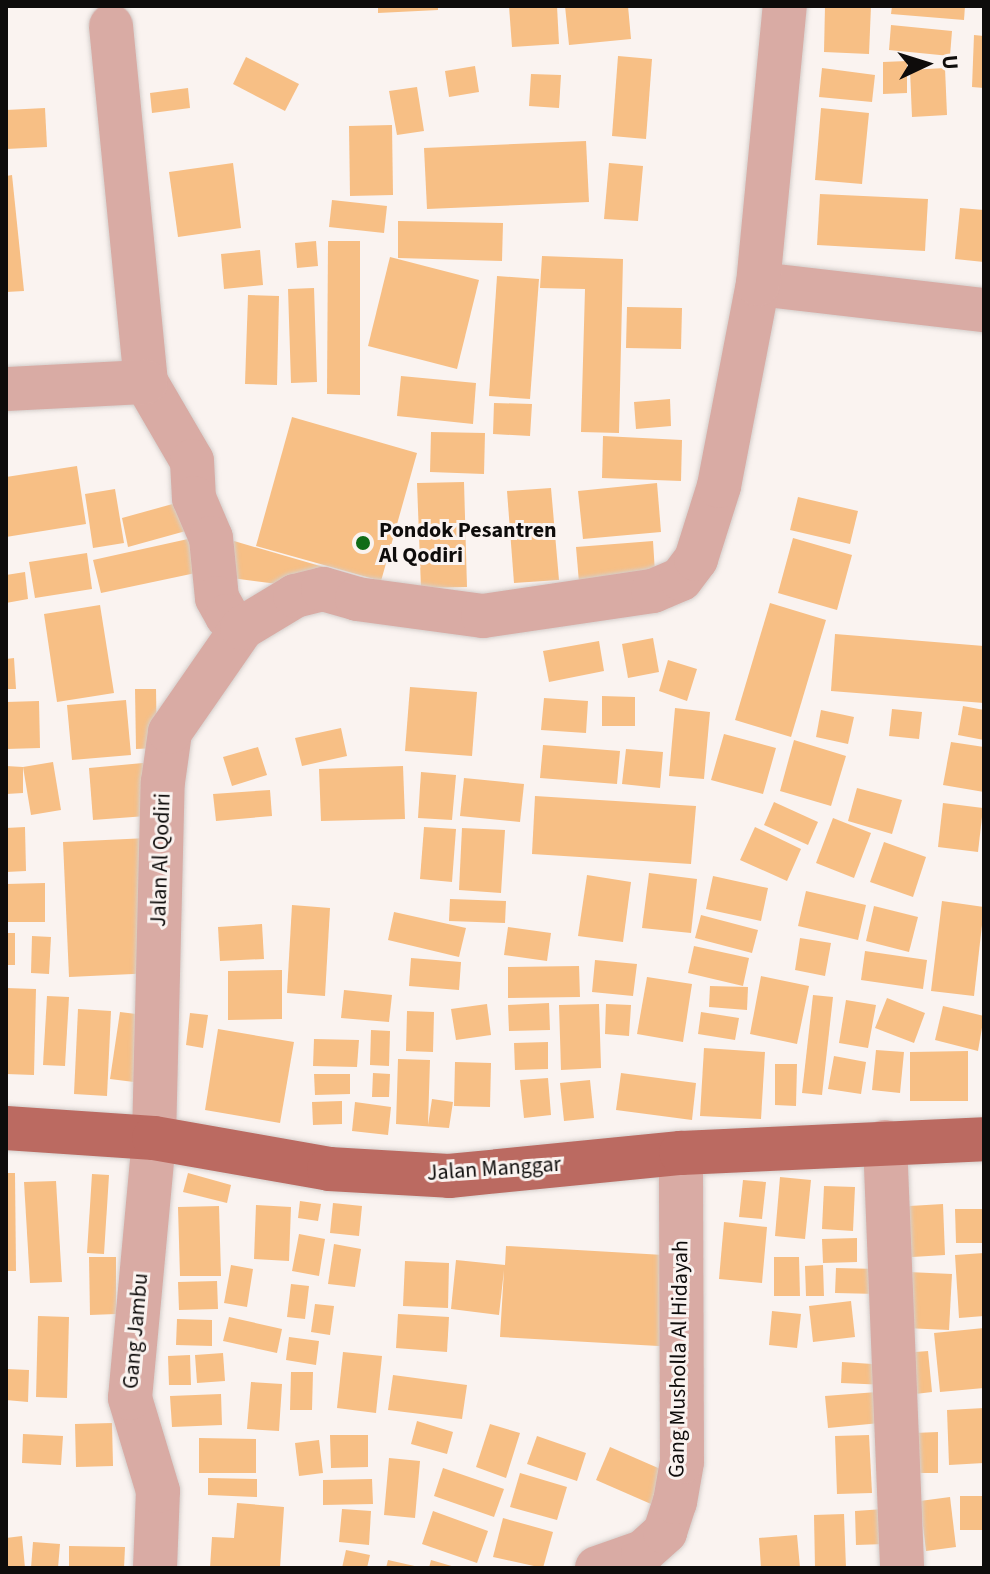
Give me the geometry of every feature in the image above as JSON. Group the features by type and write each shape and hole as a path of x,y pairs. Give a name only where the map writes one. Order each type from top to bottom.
{"main road":[{"name":"Jalan Manggar","path":"6,1128 154,1138 329,1169 449,1176 681,1153 984,1139"}],"street":[{"path":"111,26 146,382 192,461 194,498 211,538 217,598 227,616 252,621 323,589 357,599 483,616 653,591 681,579 696,559 719,486 758,284 785,6"},
{"path":"758,284 984,310"},
{"path":"6,389 146,382"},
{"name":"Jalan Al Qodiri","path":"154,1138 163,782 170,732 252,621"},
{"name":"Gang Jambu","path":"154,1138 130,1398 158,1491 155,1568"},
{"path":"885,1142 902,1568"},
{"name":"Gang Musholla Al Hidayah","path":"597,1568 643,1552 665,1532 675,1502 682,1462 681,1153"}],"building":[{"path":"378,6 438,6 438,10 378,13"},
{"path":"509,6 557,6 559,44 512,47"},
{"path":"565,6 628,6 631,39 569,45"},
{"path":"825,6 871,6 869,54 824,52"},
{"path":"892,6 965,6 964,20 891,14"},
{"path":"891,25 952,31 950,56 889,50"},
{"path":"974,35 984,36 984,88 972,87"},
{"path":"618,56 652,59 646,139 612,136"},
{"path":"246,57 299,84 285,111 233,84"},
{"path":"907,61 907,93 883,94 883,62"},
{"path":"475,66 479,92 449,97 445,71"},
{"path":"822,68 875,75 872,102 819,97"},
{"path":"945,68 947,115 912,117 910,70"},
{"path":"531,74 561,75 559,108 529,106"},
{"path":"417,87 424,131 397,135 389,91"},
{"path":"188,88 190,108 152,113 150,93"},
{"path":"45,108 47,147 6,149 6,110"},
{"path":"821,108 869,113 862,184 815,180"},
{"path":"392,125 393,195 350,196 349,126"},
{"path":"586,141 589,202 427,209 424,148"},
{"path":"233,163 241,228 178,237 169,172"},
{"path":"609,163 643,166 638,221 604,219"},
{"path":"12,175 24,291 6,292 6,176"},
{"path":"820,194 928,199 925,251 817,245"},
{"path":"332,200 387,206 384,233 329,227"},
{"path":"960,208 984,210 984,262 955,259"},
{"path":"398,221 503,223 502,261 398,258"},
{"path":"316,241 318,266 297,268 295,243"},
{"path":"328,241 360,241 360,395 327,394"},
{"path":"260,250 263,285 224,289 221,254"},
{"path":"542,256 623,259 619,433 581,432 585,289 540,288"},
{"path":"390,257 479,280 457,369 368,346"},
{"path":"497,276 539,279 530,399 489,396"},
{"path":"314,288 317,382 291,383 288,289"},
{"path":"248,295 279,296 277,385 245,384"},
{"path":"627,307 682,308 681,349 626,348"},
{"path":"401,376 476,383 473,424 397,416"},
{"path":"670,399 671,426 636,429 634,402"},
{"path":"494,403 532,404 530,436 493,434"},
{"path":"292,417 417,453 381,581 256,546"},
{"path":"431,432 485,433 484,474 430,472"},
{"path":"603,436 682,440 681,481 602,478"},
{"path":"77,466 86,524 6,537 6,477"},
{"path":"464,482 467,587 421,588 417,483"},
{"path":"657,483 661,532 583,539 578,491"},
{"path":"551,488 559,580 514,583 507,491"},
{"path":"115,489 124,543 93,548 85,494"},
{"path":"798,497 858,511 850,544 790,530"},
{"path":"187,500 193,529 128,547 122,518"},
{"path":"197,537 205,571 101,593 93,560"},
{"path":"793,538 852,555 837,610 778,593"},
{"path":"234,541 327,568 309,588 224,577"},
{"path":"653,541 656,588 580,594 576,547"},
{"path":"87,553 92,589 35,598 29,562"},
{"path":"25,572 28,599 6,603 6,575"},
{"path":"770,603 826,620 791,737 735,720"},
{"path":"100,605 114,693 57,702 44,614"},
{"path":"835,634 984,646 984,703 831,691"},
{"path":"653,638 659,672 628,678 622,644"},
{"path":"599,641 604,671 549,682 543,651"},
{"path":"14,658 16,689 6,689 6,659"},
{"path":"668,660 697,669 687,701 659,691"},
{"path":"410,687 477,692 472,756 405,751"},
{"path":"135,689 156,689 157,748 136,749"},
{"path":"602,696 635,697 635,726 602,726"},
{"path":"544,698 588,701 586,733 541,730"},
{"path":"126,700 131,755 72,760 67,705"},
{"path":"39,701 40,748 6,749 6,702"},
{"path":"963,706 984,710 984,740 958,735"},
{"path":"675,708 710,712 704,779 669,776"},
{"path":"892,709 922,712 919,739 889,736"},
{"path":"821,710 854,717 848,744 816,737"},
{"path":"341,728 347,756 302,766 295,738"},
{"path":"724,734 776,748 763,794 711,780"},
{"path":"794,740 846,756 831,806 780,791"},
{"path":"951,742 984,747 984,792 943,785"},
{"path":"543,745 620,751 617,784 540,778"},
{"path":"258,747 267,775 232,786 223,757"},
{"path":"626,749 663,752 660,788 622,784"},
{"path":"53,762 61,810 31,815 23,767"},
{"path":"143,763 146,816 93,820 89,768"},
{"path":"6,766 23,767 23,793 6,794"},
{"path":"403,766 405,819 321,821 319,769"},
{"path":"421,772 456,775 452,820 418,818"},
{"path":"464,778 524,784 520,822 460,816"},
{"path":"857,788 902,800 892,834 848,821"},
{"path":"270,790 272,816 216,821 213,794"},
{"path":"535,796 696,806 691,864 532,854"},
{"path":"774,802 818,822 808,845 764,825"},
{"path":"943,803 983,808 978,852 938,847"},
{"path":"833,818 871,833 854,878 816,863"},
{"path":"25,827 26,871 6,872 6,828"},
{"path":"424,827 456,829 452,882 420,879"},
{"path":"755,827 801,849 787,881 740,860"},
{"path":"462,828 505,830 501,893 459,890"},
{"path":"148,838 154,973 69,977 63,842"},
{"path":"884,842 926,857 913,897 870,882"},
{"path":"649,873 697,879 691,933 642,928"},
{"path":"587,875 631,882 623,942 578,936"},
{"path":"713,876 768,888 761,921 706,909"},
{"path":"45,883 45,922 6,922 6,884"},
{"path":"806,891 866,905 858,940 798,926"},
{"path":"450,899 506,901 505,923 449,921"},
{"path":"942,901 984,907 974,996 931,991"},
{"path":"292,905 330,908 325,996 287,993"},
{"path":"874,906 918,917 909,952 866,941"},
{"path":"394,912 466,928 459,957 388,940"},
{"path":"701,915 758,930 752,953 695,938"},
{"path":"262,924 264,959 220,961 218,927"},
{"path":"508,927 551,933 547,961 504,955"},
{"path":"6,933 15,933 15,965 6,965"},
{"path":"32,936 51,937 49,974 31,973"},
{"path":"800,938 831,943 825,976 795,970"},
{"path":"694,946 749,958 743,986 688,973"},
{"path":"865,951 927,960 923,989 861,980"},
{"path":"411,958 461,962 459,990 409,986"},
{"path":"595,960 637,964 633,996 592,992"},
{"path":"579,966 580,997 508,998 508,967"},
{"path":"282,970 282,1019 228,1020 228,971"},
{"path":"761,976 809,986 797,1044 750,1034"},
{"path":"647,977 692,984 683,1042 637,1034"},
{"path":"710,986 748,987 747,1010 709,1007"},
{"path":"6,988 36,989 34,1075 6,1074"},
{"path":"344,990 392,995 389,1022 341,1018"},
{"path":"813,995 833,997 822,1095 802,1093"},
{"path":"47,996 69,997 65,1066 43,1065"},
{"path":"887,998 925,1013 914,1043 875,1028"},
{"path":"846,1000 876,1005 868,1048 839,1043"},
{"path":"549,1003 550,1030 509,1031 508,1005"},
{"path":"487,1004 491,1035 456,1040 451,1009"},
{"path":"599,1004 601,1068 561,1070 559,1005"},
{"path":"606,1004 631,1005 629,1036 605,1034"},
{"path":"943,1006 984,1016 978,1051 935,1040"},
{"path":"78,1009 111,1011 107,1096 74,1094"},
{"path":"407,1011 434,1012 433,1052 406,1051"},
{"path":"120,1012 152,1016 142,1083 110,1079"},
{"path":"701,1012 739,1018 735,1040 698,1034"},
{"path":"190,1013 208,1015 203,1048 186,1045"},
{"path":"218,1029 294,1042 280,1123 205,1110"},
{"path":"371,1030 390,1031 389,1066 370,1065"},
{"path":"314,1039 359,1040 357,1067 313,1066"},
{"path":"548,1042 548,1069 515,1070 514,1043"},
{"path":"704,1048 765,1052 761,1119 700,1116"},
{"path":"876,1050 904,1052 900,1093 872,1090"},
{"path":"968,1051 968,1101 910,1101 910,1052"},
{"path":"834,1056 866,1062 861,1094 828,1089"},
{"path":"398,1059 430,1060 428,1125 432,1099 453,1102 449,1128 396,1124"},
{"path":"455,1062 491,1063 490,1107 454,1106"},
{"path":"775,1064 797,1064 796,1106 775,1105"},
{"path":"373,1073 390,1074 389,1097 372,1097"},
{"path":"621,1073 696,1083 692,1120 616,1110"},
{"path":"314,1074 350,1074 350,1094 315,1095"},
{"path":"548,1078 551,1115 524,1118 520,1080"},
{"path":"590,1080 594,1118 564,1121 560,1083"},
{"path":"342,1101 342,1124 313,1125 312,1102"},
{"path":"355,1102 391,1107 388,1135 352,1131"},
{"path":"6,1173 15,1173 16,1271 6,1271"},
{"path":"188,1173 231,1185 227,1203 183,1192"},
{"path":"92,1174 109,1175 104,1254 87,1253"},
{"path":"780,1177 811,1180 805,1239 775,1236"},
{"path":"743,1180 766,1182 762,1219 739,1217"},
{"path":"56,1181 62,1282 30,1283 24,1182"},
{"path":"824,1186 855,1187 853,1231 822,1229"},
{"path":"300,1201 321,1204 318,1221 298,1218"},
{"path":"333,1203 362,1206 359,1236 330,1233"},
{"path":"943,1204 945,1255 896,1258 893,1207"},
{"path":"256,1205 291,1207 289,1261 254,1259"},
{"path":"219,1206 221,1276 180,1276 178,1207"},
{"path":"955,1209 984,1209 984,1243 956,1243"},
{"path":"724,1222 767,1227 762,1283 719,1279"},
{"path":"299,1234 325,1239 319,1276 292,1271"},
{"path":"857,1238 857,1262 823,1263 822,1239"},
{"path":"334,1244 361,1249 355,1287 328,1284"},
{"path":"506,1246 681,1256 676,1347 500,1337 504,1270 499,1315 451,1309 456,1260 505,1265"},
{"path":"984,1253 984,1316 959,1318 955,1255"},
{"path":"89,1257 116,1257 116,1314 90,1315"},
{"path":"774,1257 799,1257 800,1296 774,1296"},
{"path":"405,1261 449,1263 448,1308 403,1306"},
{"path":"231,1265 253,1269 247,1307 224,1303"},
{"path":"823,1265 824,1296 806,1296 805,1266"},
{"path":"836,1268 878,1269 878,1294 835,1293"},
{"path":"908,1272 952,1274 949,1330 905,1328"},
{"path":"217,1281 218,1309 179,1310 178,1282"},
{"path":"291,1284 309,1286 305,1319 287,1317"},
{"path":"851,1301 855,1337 813,1342 809,1306"},
{"path":"315,1304 334,1306 330,1335 311,1332"},
{"path":"772,1311 801,1314 797,1348 769,1345"},
{"path":"398,1314 449,1317 447,1352 396,1348"},
{"path":"38,1316 69,1317 67,1398 36,1397"},
{"path":"229,1317 282,1329 277,1353 223,1341"},
{"path":"177,1319 212,1320 212,1346 176,1345"},
{"path":"984,1328 984,1388 940,1392 934,1333"},
{"path":"289,1337 319,1341 316,1365 286,1360"},
{"path":"928,1351 932,1392 907,1395 903,1353"},
{"path":"343,1352 382,1356 376,1413 337,1408"},
{"path":"223,1353 225,1381 197,1383 195,1355"},
{"path":"190,1355 191,1385 169,1385 168,1356"},
{"path":"842,1362 888,1365 887,1385 841,1383"},
{"path":"6,1369 29,1370 28,1402 6,1400"},
{"path":"291,1372 313,1372 312,1410 290,1410"},
{"path":"393,1375 467,1385 462,1419 388,1410"},
{"path":"251,1382 282,1384 279,1431 247,1429"},
{"path":"877,1392 880,1423 828,1428 825,1396"},
{"path":"221,1394 222,1425 172,1427 170,1396"},
{"path":"984,1408 984,1463 949,1465 947,1410"},
{"path":"417,1421 453,1432 447,1454 411,1444"},
{"path":"112,1423 113,1466 76,1467 75,1424"},
{"path":"490,1424 520,1433 506,1478 476,1467"},
{"path":"938,1432 938,1473 914,1473 914,1433"},
{"path":"23,1434 63,1436 61,1465 22,1463"},
{"path":"330,1435 368,1435 368,1467 331,1468"},
{"path":"869,1435 872,1493 837,1494 835,1436"},
{"path":"537,1436 586,1453 577,1481 527,1464"},
{"path":"199,1438 256,1439 256,1473 199,1473"},
{"path":"319,1440 323,1473 299,1476 295,1443"},
{"path":"610,1447 665,1471 651,1504 596,1480"},
{"path":"389,1458 420,1461 415,1518 384,1515"},
{"path":"443,1468 504,1489 494,1517 434,1496"},
{"path":"520,1473 567,1487 557,1520 510,1507"},
{"path":"208,1478 257,1479 257,1497 208,1495"},
{"path":"372,1479 373,1504 323,1505 323,1480"},
{"path":"960,1496 984,1496 984,1530 960,1530"},
{"path":"950,1497 956,1547 926,1551 920,1501"},
{"path":"237,1503 284,1507 280,1568 210,1568 212,1537 234,1538"},
{"path":"342,1509 371,1511 369,1545 339,1542"},
{"path":"884,1509 885,1544 856,1545 855,1511"},
{"path":"433,1511 488,1531 477,1563 422,1544"},
{"path":"844,1514 846,1568 815,1568 814,1515"},
{"path":"503,1518 553,1532 543,1568 493,1557"},
{"path":"797,1535 800,1568 761,1568 759,1538"},
{"path":"22,1536 25,1568 6,1568 6,1538"},
{"path":"33,1542 60,1544 58,1568 31,1568"},
{"path":"69,1546 125,1547 124,1568 69,1568"},
{"path":"346,1550 370,1555 367,1568 342,1568"},
{"path":"388,1560 419,1567 419,1568 386,1568"},
{"path":"431,1560 455,1567 455,1568 429,1568"}],"place":[{"name":"Pondok Pesantren Al Qodiri","path":"363,543"}]}
